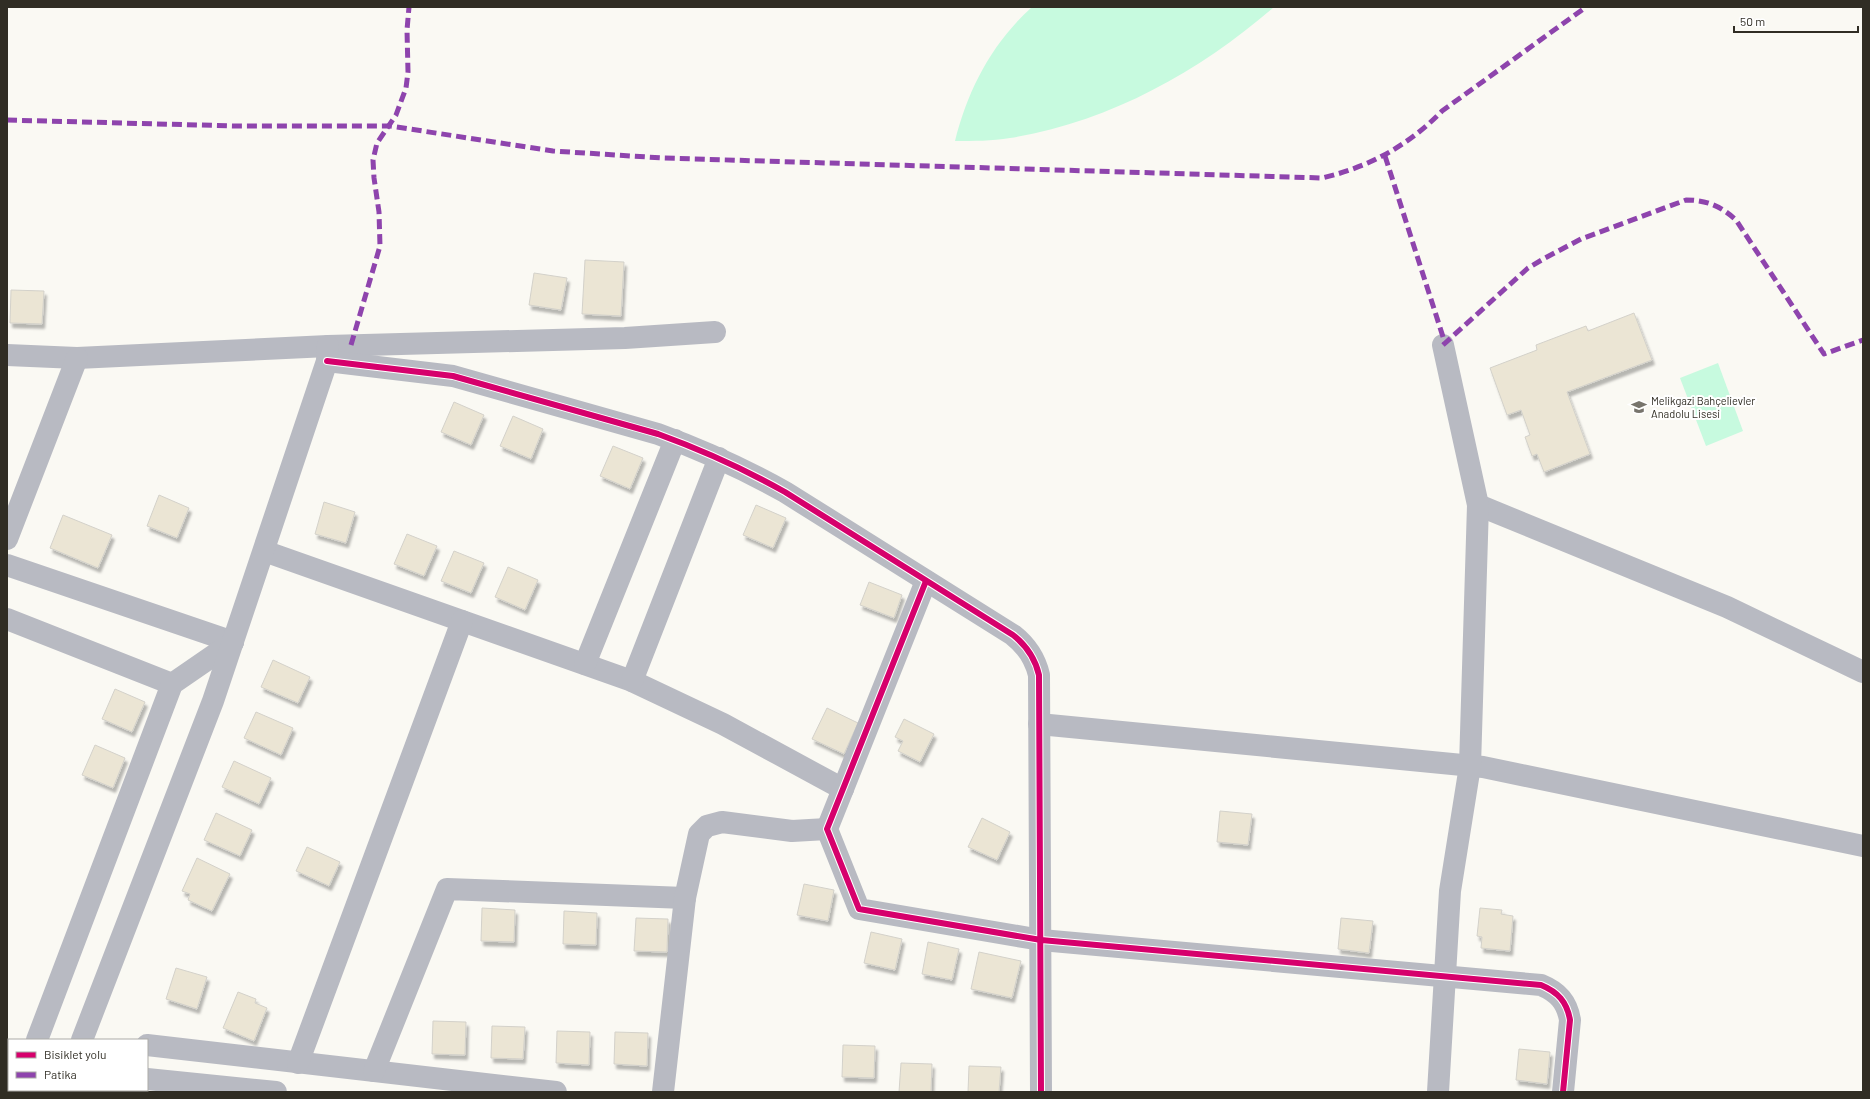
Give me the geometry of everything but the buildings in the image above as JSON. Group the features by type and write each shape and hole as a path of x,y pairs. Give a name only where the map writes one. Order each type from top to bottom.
{"street":[{"path":"7,355 77,358 328,353 715,332"},
{"path":"1438,1092 1450,891 1470,766 1478,505 1443,345"},
{"path":"328,353 453,376 675,440 719,458 785,492 1013,635 1029,651 1034,659 1039,675 1041,1092"},
{"path":"86,1039 213,701 264,551 328,353"},
{"path":"7,539 77,358"},
{"path":"585,664 675,440"},
{"path":"632,681 719,458"},
{"path":"1478,505 1727,607 1863,672"},
{"path":"264,551 632,681 723,724 843,789"},
{"path":"7,565 233,642"},
{"path":"926,581 827,829 859,909 1041,940 1541,986 1557,994 1566,1007 1570,1020 1563,1092"},
{"path":"7,619 172,684"},
{"path":"298,1063 462,621"},
{"path":"37,1039 172,684 233,642"},
{"path":"1039,724 1483,767 1863,846"},
{"path":"663,1092 685,898 699,834 707,826 722,822 792,831 827,829"},
{"path":"374,1071 447,889 685,898"},
{"path":"148,1046 556,1092"},
{"path":"148,1079 276,1092"}],"green space":[{"path":"1032,7 1274,7 1215,53 1184,73 1117,107 1082,120 1047,130 1010,138 982,141 955,141 967,103 983,68 1005,36"},
{"path":"1718,363 1743,431 1706,446 1680,378"}],"marked path":[{"path":"351,345 380,246 379,212 373,160 377,143 396,115 406,88 408,72 407,30 409,7"},
{"path":"7,120 236,126 390,126 553,151 663,158 1322,178 1356,168 1387,154 1401,145 1416,135 1442,111 1586,7"},
{"path":"1385,156 1445,343"},
{"path":"1443,345 1528,268 1581,239 1686,200 1700,201 1713,205 1725,211 1736,220 1824,354 1863,340"}],"cycle path":[{"path":"327,361 453,376 658,434 723,460 785,492 1013,635 1022,644 1033,658 1039,675 1041,1092"},
{"path":"926,581 827,829 859,909 1041,940 1541,985 1561,998 1569,1014 1570,1020 1563,1092"}],"place":[{"name":"Melikgazi Bahçelievler Anadolu Lisesi","path":"1639,407"}]}
